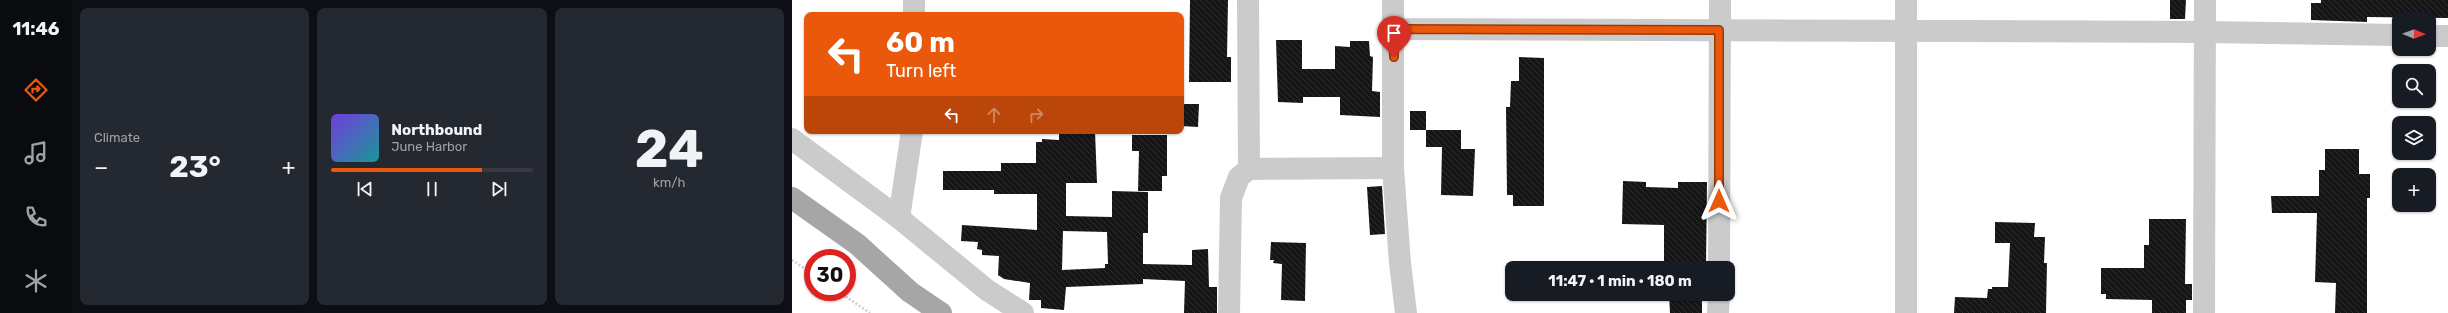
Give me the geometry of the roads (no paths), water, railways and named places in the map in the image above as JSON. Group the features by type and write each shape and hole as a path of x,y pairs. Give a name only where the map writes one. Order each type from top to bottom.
{"main road":[{"path":"792,198 857,244 910,292 941,313"}],"street":[{"path":"914,0 914,12"},
{"path":"1248,0 1249,169"},
{"path":"1393,0 1393,168 1400,263 1406,313"},
{"path":"1719,261 1720,0"},
{"path":"1906,0 1906,313"},
{"path":"2204,313 2205,0"},
{"path":"1393,29 2205,32 2392,35"},
{"path":"2436,36 2448,36"},
{"path":"899,218 912,134"},
{"path":"792,139 899,218 987,290 1023,313"},
{"path":"1229,313 1231,198 1239,177 1249,169 1393,168"},
{"path":"1718,301 1718,313"}]}
